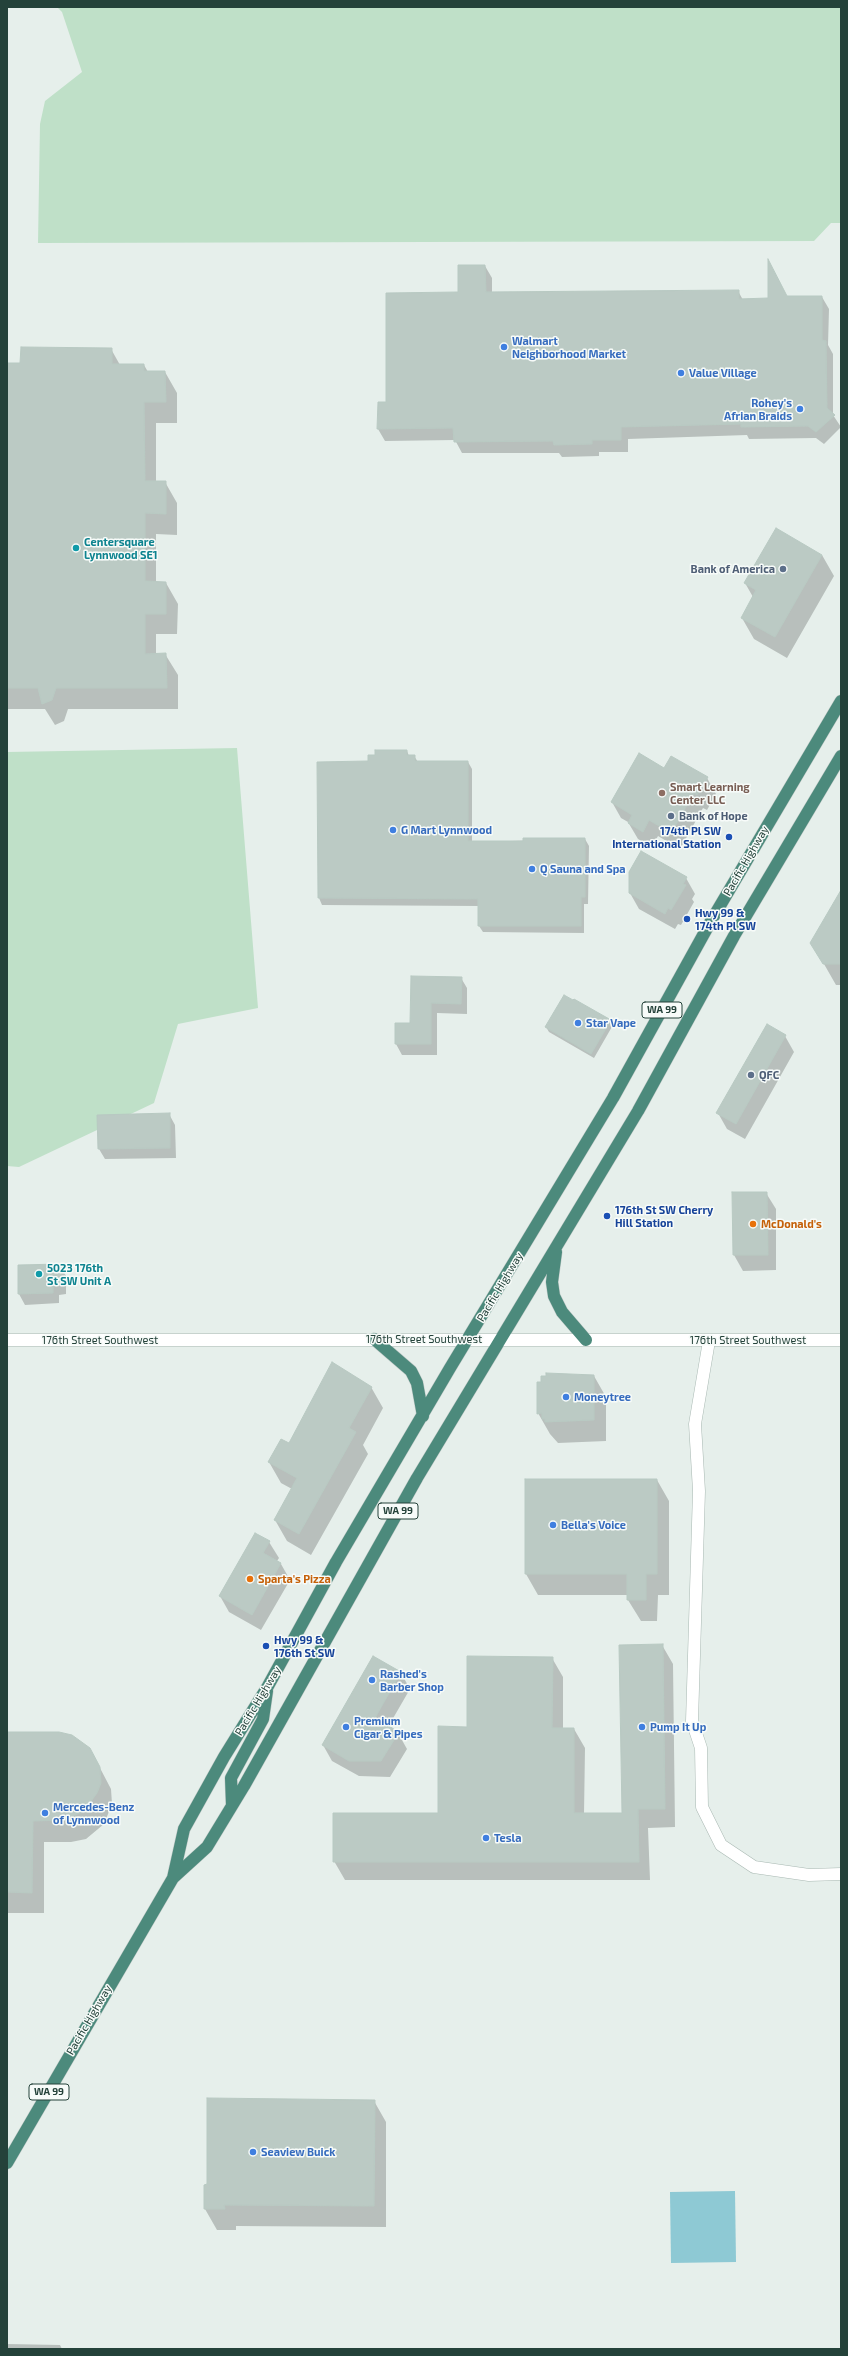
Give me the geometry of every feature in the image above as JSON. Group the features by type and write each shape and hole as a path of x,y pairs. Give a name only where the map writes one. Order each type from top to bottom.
{"highway":[{"name":"Pacific Highway","path":"173,1878 184,1829 224,1757 268,1686 336,1562 613,1098 711,921 841,702"},
{"name":"Pacific Highway","path":"7,2163 173,1878 207,1847 232,1805 417,1478 638,1111 734,936 841,756"},
{"path":"556,1246 552,1282 554,1296 562,1312 586,1340"},
{"path":"374,1339 411,1371 417,1383 423,1416"},
{"path":"232,1805 231,1778 263,1719 268,1686"}],"street":[{"name":"176th Street Southwest","path":"7,1340 841,1340"},
{"path":"709,1341 695,1424 699,1491 692,1721 701,1748 702,1807 721,1845 754,1867 809,1875 841,1874"}],"green space":[{"path":"57,7 841,7 841,223 831,223 814,241 38,243 40,124 45,101 82,72 62,12"},
{"path":"237,748 258,1008 178,1024 154,1103 19,1167 7,1166 7,752"}],"water":[{"path":"735,2191 736,2262 671,2263 670,2192"}],"building":[{"path":"768,259 787,296 822,296 822,340 826,341 827,408 835,415 816,432 808,426 741,427 741,424 621,427 621,440 592,440 592,444 554,445 553,441 454,442 453,428 377,429 378,402 386,402 386,293 458,292 458,265 485,265 486,292 739,290 739,299 768,298"},
{"name":"Centersquare Lynnwood SE1","path":"21,347 112,348 112,364 144,364 144,371 165,371 166,402 144,402 145,481 166,481 166,514 145,513 145,581 166,582 166,614 145,614 145,654 166,653 167,688 56,688 52,700 42,704 38,688 7,688 7,363 20,363"},
{"name":"Bank of America","path":"776,528 822,555 775,637 741,618 756,590 744,583"},
{"name":"G Mart Lynnwood","path":"375,750 407,750 407,755 415,755 415,761 468,761 468,841 523,841 523,838 585,838 585,897 581,897 581,926 478,926 478,899 318,898 317,762 368,761 368,755 375,755"},
{"path":"639,753 664,768 671,756 708,777 697,795 694,793 671,833 649,820 643,832 628,823 632,815 611,802"},
{"path":"641,851 687,877 683,884 686,885 671,910 668,908 665,914 629,893 629,872"},
{"path":"841,890 841,964 823,964 810,943"},
{"path":"411,976 462,977 461,1004 431,1003 431,1044 395,1044 395,1023 410,1023"},
{"name":"Star Vape","path":"564,995 611,1020 591,1054 545,1027"},
{"name":"QFC","path":"767,1024 786,1035 736,1124 716,1113"},
{"path":"170,1113 170,1148 98,1149 97,1115"},
{"path":"732,1192 767,1192 768,1255 733,1255"},
{"name":"5023 176th St SW Unit A","path":"61,1264 61,1284 53,1285 53,1293 18,1294 18,1265"},
{"path":"332,1362 372,1387 349,1428 356,1432 299,1534 274,1520 297,1478 268,1462 281,1439 289,1443"},
{"name":"Moneytree","path":"546,1373 594,1375 594,1420 545,1422 545,1419 542,1419 542,1413 537,1414 537,1382 541,1382 541,1376 546,1376"},
{"path":"525,1479 657,1479 657,1574 646,1574 646,1600 627,1600 627,1574 525,1574"},
{"name":"Sparta's Pizza","path":"255,1533 270,1541 263,1553 281,1563 252,1615 219,1596"},
{"path":"663,1644 665,1809 638,1809 639,1862 333,1862 333,1813 438,1813 438,1726 467,1727 467,1656 553,1657 552,1728 574,1728 574,1813 622,1813 619,1645"},
{"path":"373,1656 401,1672 375,1718 399,1732 381,1761 349,1761 322,1745"},
{"name":"Mercedes-Benz of Lynnwood","path":"7,1732 59,1732 72,1735 90,1748 100,1767 101,1783 97,1793 84,1811 65,1820 33,1821 32,1893 7,1892"},
{"path":"207,2098 375,2100 374,2206 224,2205 225,2209 204,2209 204,2185 207,2184"}],"place":[{"name":"Walmart Neighborhood Market","path":"504,347"},
{"name":"Value Village","path":"681,373"},
{"name":"Rohey's Afrian Braids","path":"800,409"},
{"name":"Centersquare Lynnwood SE1","path":"76,548"},
{"name":"Bank of America","path":"783,569"},
{"name":"Smart Learning Center LLC","path":"662,793"},
{"name":"Bank of Hope","path":"671,816"},
{"name":"G Mart Lynnwood","path":"393,830"},
{"name":"174th Pl SW International Station","path":"729,837"},
{"name":"Q Sauna and Spa","path":"532,869"},
{"name":"Hwy 99 & 174th Pl SW","path":"687,919"},
{"name":"Star Vape","path":"578,1023"},
{"name":"QFC","path":"751,1075"},
{"name":"176th St SW Cherry Hill Station","path":"607,1216"},
{"name":"McDonald's","path":"753,1224"},
{"name":"5023 176th St SW Unit A","path":"39,1274"},
{"name":"Moneytree","path":"566,1397"},
{"name":"Bella's Voice","path":"553,1525"},
{"name":"Sparta's Pizza","path":"250,1579"},
{"name":"Hwy 99 & 176th St SW","path":"266,1646"},
{"name":"Rashed's Barber Shop","path":"372,1680"},
{"name":"Premium Cigar & Pipes","path":"346,1727"},
{"name":"Pump It Up","path":"642,1727"},
{"name":"Mercedes-Benz of Lynnwood","path":"45,1813"},
{"name":"Tesla","path":"486,1838"},
{"name":"Seaview Buick","path":"253,2152"}]}
